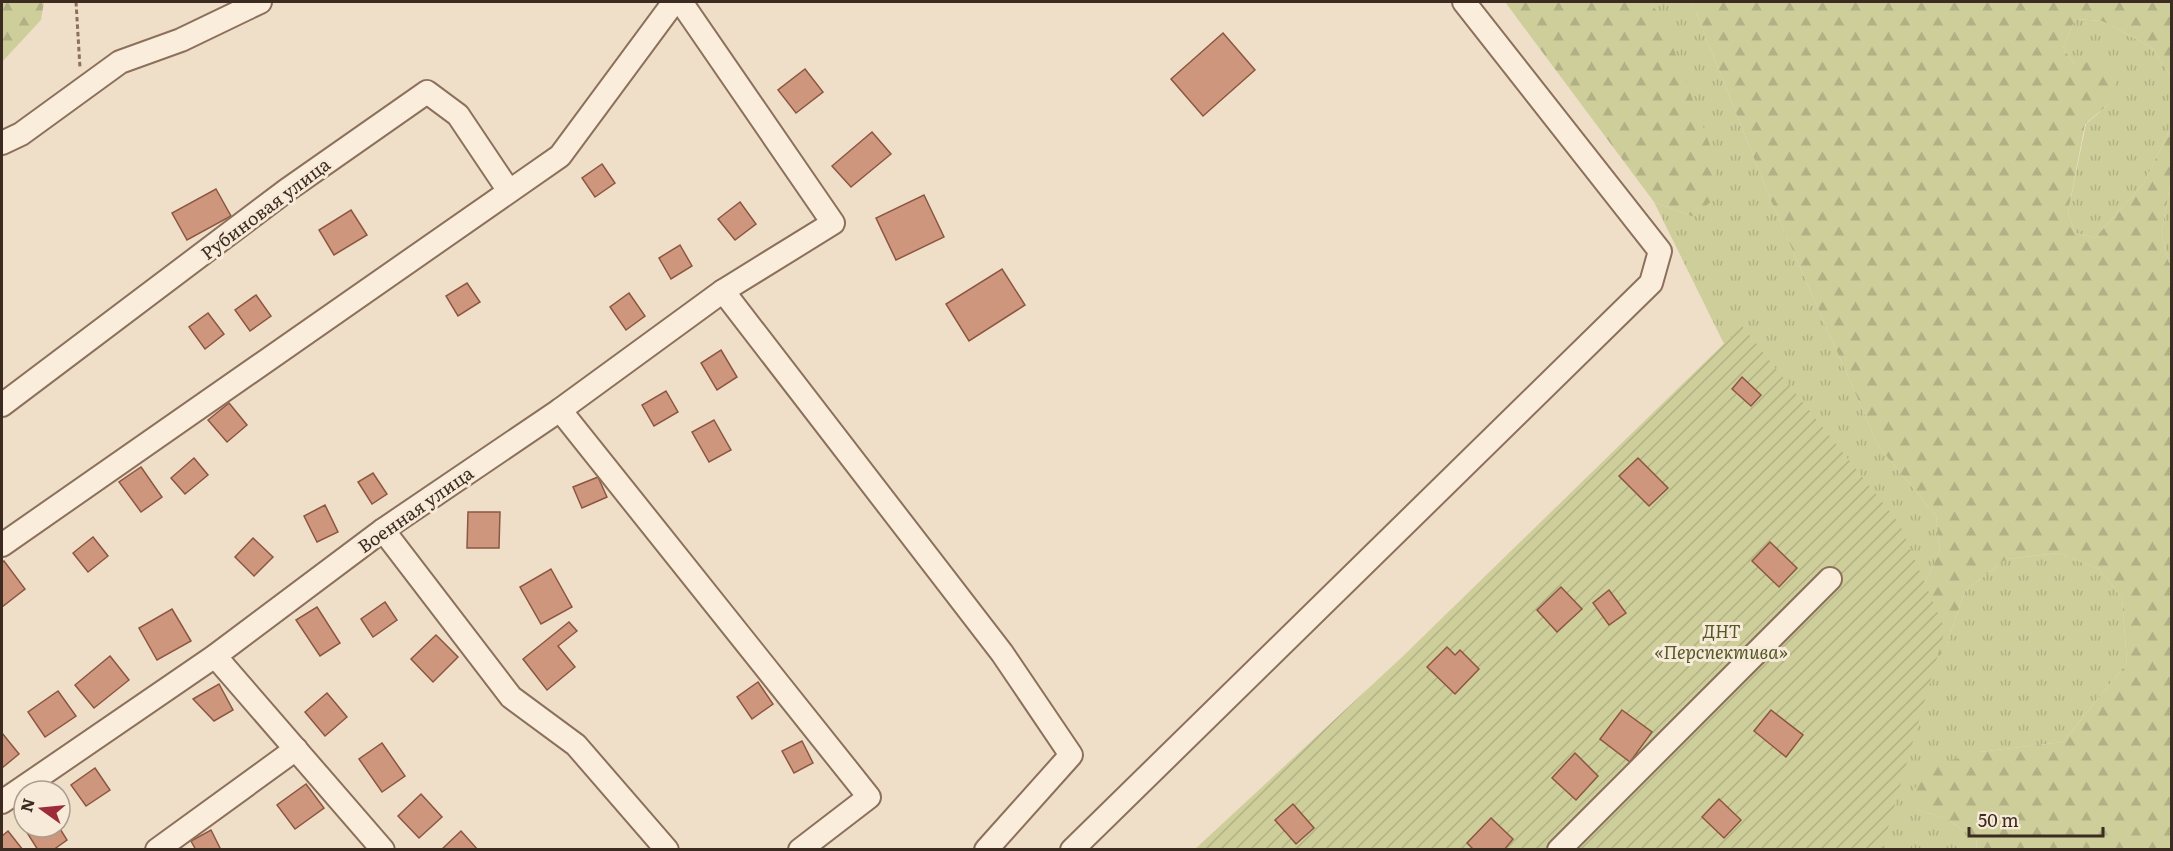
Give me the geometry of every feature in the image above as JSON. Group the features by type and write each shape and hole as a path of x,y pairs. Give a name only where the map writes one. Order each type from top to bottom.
{"street":[{"path":"2,143 21,134 120,62 181,40 260,2"},
{"path":"2,544 560,156 674,2"},
{"name":"Военная улица","path":"2,802 215,656 383,530 560,410 723,291 833,223 681,2"},
{"path":"1072,849 1651,284 1660,251 1464,2"},
{"name":"Рубиновая улица","path":"2,405 287,190 427,92 458,115 509,191"},
{"path":"723,291 1002,653 1071,755 986,849"},
{"path":"560,410 869,796 800,849"},
{"path":"383,530 511,697 576,745 656,846"},
{"path":"1559,849 1830,579"},
{"path":"215,656 383,849"},
{"path":"163,848 296,749"}],"path":[{"path":"76,2 81,90"}],"green space":[{"path":"2,2 44,2 41,20 2,62"},
{"path":"1505,2 1650,2 1662,18 1716,161 1715,198 1694,217 1654,202"},
{"path":"1650,2 1692,2 1771,201 1879,447 1936,516 1940,550 1918,600 1946,647 1965,591 2006,559 2059,553 2099,569 2122,598 2127,663 2063,742 1979,752 1919,810 1947,819 1976,839 1977,849 1836,849 1727,350 1654,202 1694,217 1662,19"},
{"path":"1692,2 2171,2 2171,76 2151,47 2102,21 2075,19 2063,48 2075,65 2100,59 2117,76 2110,103 2085,124 2068,212 2075,233 2095,238 2144,183 2171,127 2171,181 2161,234 2169,263 2172,263 2171,849 1977,849 1976,839 1947,819 1919,810 1914,790 1928,767 1979,752 2063,742 2127,663 2122,598 2099,569 2059,553 2006,559 1965,591 1946,647 1930,669 1918,600 1940,550 1936,516 1879,447 1771,201"},
{"path":"2075,19 2102,21 2151,47 2171,76 2171,127 2144,183 2095,238 2075,233 2068,212 2086,124 2110,103 2075,65 2063,48"},
{"path":"2171,181 2171,263 2169,263 2161,234"},
{"name":"ДНТ «Перспектива»","path":"1742,326 1899,523 1945,630 1882,849 1194,850 1401,658"}],"building":[{"path":"1223,33 1255,70 1203,116 1171,79"},
{"path":"805,69 823,92 796,113 778,90"},
{"path":"872,132 891,154 851,187 832,166"},
{"path":"602,164 615,183 595,197 582,178"},
{"path":"216,189 231,216 187,240 172,213"},
{"path":"924,195 944,237 896,260 876,218"},
{"path":"740,202 756,224 735,240 718,219"},
{"path":"351,210 367,235 334,255 319,230"},
{"path":"680,245 692,266 671,279 659,258"},
{"path":"1002,269 1025,305 969,341 946,304"},
{"path":"467,283 480,302 458,316 446,296"},
{"path":"629,293 645,316 626,330 610,307"},
{"path":"256,295 271,316 250,331 235,310"},
{"path":"208,313 224,334 205,349 189,327"},
{"path":"721,350 737,377 717,390 701,363"},
{"path":"1742,377 1761,395 1751,406 1732,389"},
{"path":"666,391 678,412 654,426 642,405"},
{"path":"229,403 247,425 227,442 208,420"},
{"path":"714,420 731,450 709,462 692,432"},
{"path":"194,458 208,475 185,494 171,478"},
{"path":"1638,458 1668,488 1649,506 1619,476"},
{"path":"141,467 162,497 141,512 119,482"},
{"path":"373,473 387,494 372,504 358,482"},
{"path":"598,477 607,497 582,508 573,487"},
{"path":"325,505 338,532 317,542 304,516"},
{"path":"468,512 500,512 499,548 467,548"},
{"path":"93,537 108,556 88,572 73,553"},
{"path":"253,538 273,557 254,576 235,557"},
{"path":"1770,542 1797,568 1779,587 1752,561"},
{"path":"4,561 25,589 2,607 2,562"},
{"path":"551,569 572,607 541,624 520,587"},
{"path":"1561,587 1582,609 1557,632 1537,610"},
{"path":"1609,590 1626,613 1609,625 1593,603"},
{"path":"385,602 397,620 373,637 361,619"},
{"path":"317,607 340,643 320,656 296,620"},
{"path":"172,609 191,641 157,660 139,628"},
{"path":"569,622 577,631 558,646 575,667 547,690 523,659"},
{"path":"436,635 458,657 433,682 411,659"},
{"path":"1447,647 1455,655 1460,650 1479,669 1455,694 1427,667"},
{"path":"110,656 129,680 94,708 75,685"},
{"path":"758,682 773,704 752,719 737,697"},
{"path":"219,684 233,710 214,721 193,699"},
{"path":"58,691 76,716 45,737 28,712"},
{"path":"327,693 347,717 325,736 305,712"},
{"path":"1622,710 1652,732 1630,762 1600,739"},
{"path":"1771,710 1803,735 1786,757 1754,731"},
{"path":"2,733 19,754 2,768"},
{"path":"802,741 813,763 794,773 782,751"},
{"path":"382,743 405,776 382,792 359,759"},
{"path":"1575,753 1598,776 1576,800 1552,778"},
{"path":"95,768 110,790 86,806 72,784"},
{"path":"306,784 324,808 295,829 277,805"},
{"path":"421,794 442,817 419,838 398,816"},
{"path":"1719,799 1741,820 1724,838 1702,817"},
{"path":"1293,804 1314,828 1296,844 1275,820"},
{"path":"1491,818 1513,839 1504,850 1474,850 1467,843"},
{"path":"211,830 221,850 196,850 191,841"},
{"path":"8,831 12,839 23,850 2,850 2,836"},
{"path":"461,831 478,850 441,850"},
{"path":"31,839 67,840 53,850 38,850"}]}
